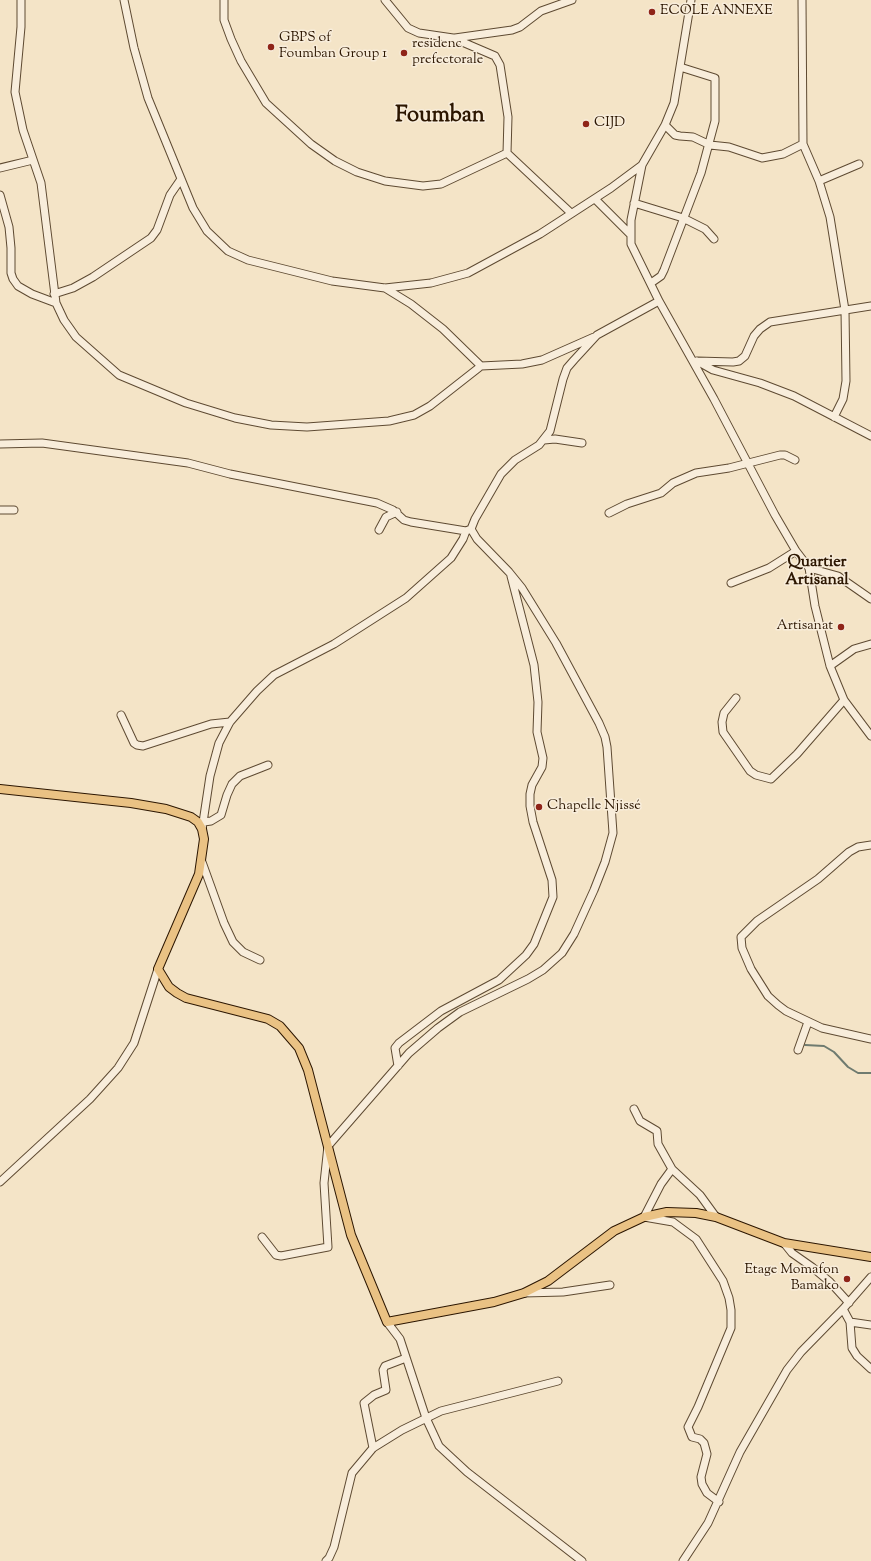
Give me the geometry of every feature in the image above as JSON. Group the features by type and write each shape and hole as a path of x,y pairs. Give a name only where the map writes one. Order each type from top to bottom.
{"main road":[{"path":"0,789 131,803 166,809 191,817 203,826 204,845 199,874 158,968 169,987 177,993 186,998 268,1020 280,1026 291,1036 299,1048 308,1070 351,1236 386,1322 471,1307 524,1293 548,1281 614,1231 644,1217 667,1212 696,1213 716,1217 784,1243 871,1257"}],"street":[{"path":"21,0 21,27 15,92 23,130 41,183 56,303 64,320 76,337 119,375 186,403 235,418 271,425 307,427 389,421 414,415 430,406 481,366 522,364 542,360 597,335 659,301"},
{"path":"124,0 134,48 148,98 193,208 207,231 228,251 248,260 280,269 332,280 385,288 431,283 468,273 540,234 595,199 642,164"},
{"path":"224,0 224,20 231,39 241,61 266,103 311,144 335,161 357,172 385,181 422,186 441,184 507,153"},
{"path":"385,0 408,28 419,32 453,38 495,56 500,66 508,117 507,153 571,213"},
{"path":"453,38 516,29 541,11 572,0"},
{"path":"691,0 674,103 665,125 642,164 634,203 630,234 632,244 659,301 694,360 749,462 775,515 796,551 809,568 816,613 830,666 844,700 871,736"},
{"path":"802,0 803,144 819,181 830,216 846,310 846,381 843,399 834,417"},
{"path":"651,284 661,276 664,270 710,144 716,114 715,78 680,67"},
{"path":"665,125 675,134 693,137 710,144 729,147 762,158 783,154 803,144"},
{"path":"0,168 33,160"},
{"path":"819,181 859,164"},
{"path":"54,294 73,288 93,277 151,238 157,230 170,195 181,179"},
{"path":"0,195 9,227 11,273 13,279 18,286 32,294 56,303"},
{"path":"595,199 630,234"},
{"path":"634,203 683,218 705,229 714,239"},
{"path":"385,288 410,304 442,329 481,366"},
{"path":"694,360 739,361 745,356 754,336 760,329 770,322 871,306"},
{"path":"203,826 210,776 219,743 230,722 274,675 334,644 406,598 451,558 501,474 515,460 544,440 552,427 563,378 567,368 597,335"},
{"path":"694,360 713,370 760,383 794,396 871,436"},
{"path":"544,440 555,439 582,443"},
{"path":"0,444 42,443 188,463 230,474 377,503 397,512 404,520 411,522 469,530 522,588 556,643 600,723 605,737 612,813 611,845 594,890 574,934 562,953 543,970 528,979 460,1012 438,1028 410,1053 328,1146 324,1183 328,1247 281,1256 276,1255 262,1238"},
{"path":"609,513 627,504 661,493 673,483 696,473 729,468 780,455 795,460"},
{"path":"0,510 14,510"},
{"path":"379,530 386,517 397,512"},
{"path":"730,583 769,568 796,551"},
{"path":"809,568 838,576 871,599"},
{"path":"398,1066 395,1048 399,1043 441,1011 500,980 526,955 534,944 553,897 552,880 533,822 530,806 532,785 542,767 543,758 537,732 538,702 534,665 531,647 509,572"},
{"path":"830,666 854,649 871,644"},
{"path":"736,698 724,713 722,722 723,732 750,771 756,775 772,779 824,724 844,700"},
{"path":"121,714 134,742 137,745 142,746 211,724 230,722"},
{"path":"203,826 221,815 232,784 240,776 268,765"},
{"path":"871,845 858,847 849,852 818,879 757,921 741,937 742,948 751,969 768,996 786,1011 808,1022 837,1032 871,1039"},
{"path":"202,862 224,923 233,942 243,952 260,960"},
{"path":"0,1182 90,1099 118,1068 134,1043 158,968"},
{"path":"798,1050 808,1022"},
{"path":"634,1109 640,1121 657,1131 658,1144 672,1169 700,1195 716,1217"},
{"path":"672,1169 661,1184 644,1217 673,1222 696,1239 723,1281 729,1298 731,1310 731,1328 698,1408 688,1427 692,1437 700,1439 704,1443 707,1454 701,1477 702,1484 707,1493 719,1502"},
{"path":"784,1243 792,1252 812,1266 830,1282 850,1303"},
{"path":"683,1561 708,1523 719,1502 740,1452 787,1370 801,1352 850,1303 871,1277"},
{"path":"524,1293 563,1292 610,1285"},
{"path":"844,1309 850,1322 852,1348 857,1356 871,1369"},
{"path":"386,1322 400,1340 426,1418 436,1442 450,1458 582,1561"},
{"path":"850,1322 871,1325"},
{"path":"374,1448 364,1403 368,1398 386,1390 383,1370 385,1366 406,1358"},
{"path":"326,1561 330,1558 334,1546 352,1473 374,1448 390,1436 442,1411 558,1381"}],"waterway":[{"path":"805,1045 824,1046 834,1052 848,1067 858,1073 871,1073"}],"place":[{"name":"ECOLE ANNEXE","path":"652,12"},
{"name":"GBPS of Foumban Group 1","path":"271,47"},
{"name":"residenc prefectorale","path":"404,53"},
{"name":"CIJD","path":"586,124"},
{"name":"Artisanat","path":"841,627"},
{"name":"Chapelle Njissé","path":"539,807"},
{"name":"Etage Momafon Bamako","path":"847,1279"}],"district":[{"name":"Foumban","path":"440,117"},
{"name":"Quartier Artisanal","path":"817,572"}]}
